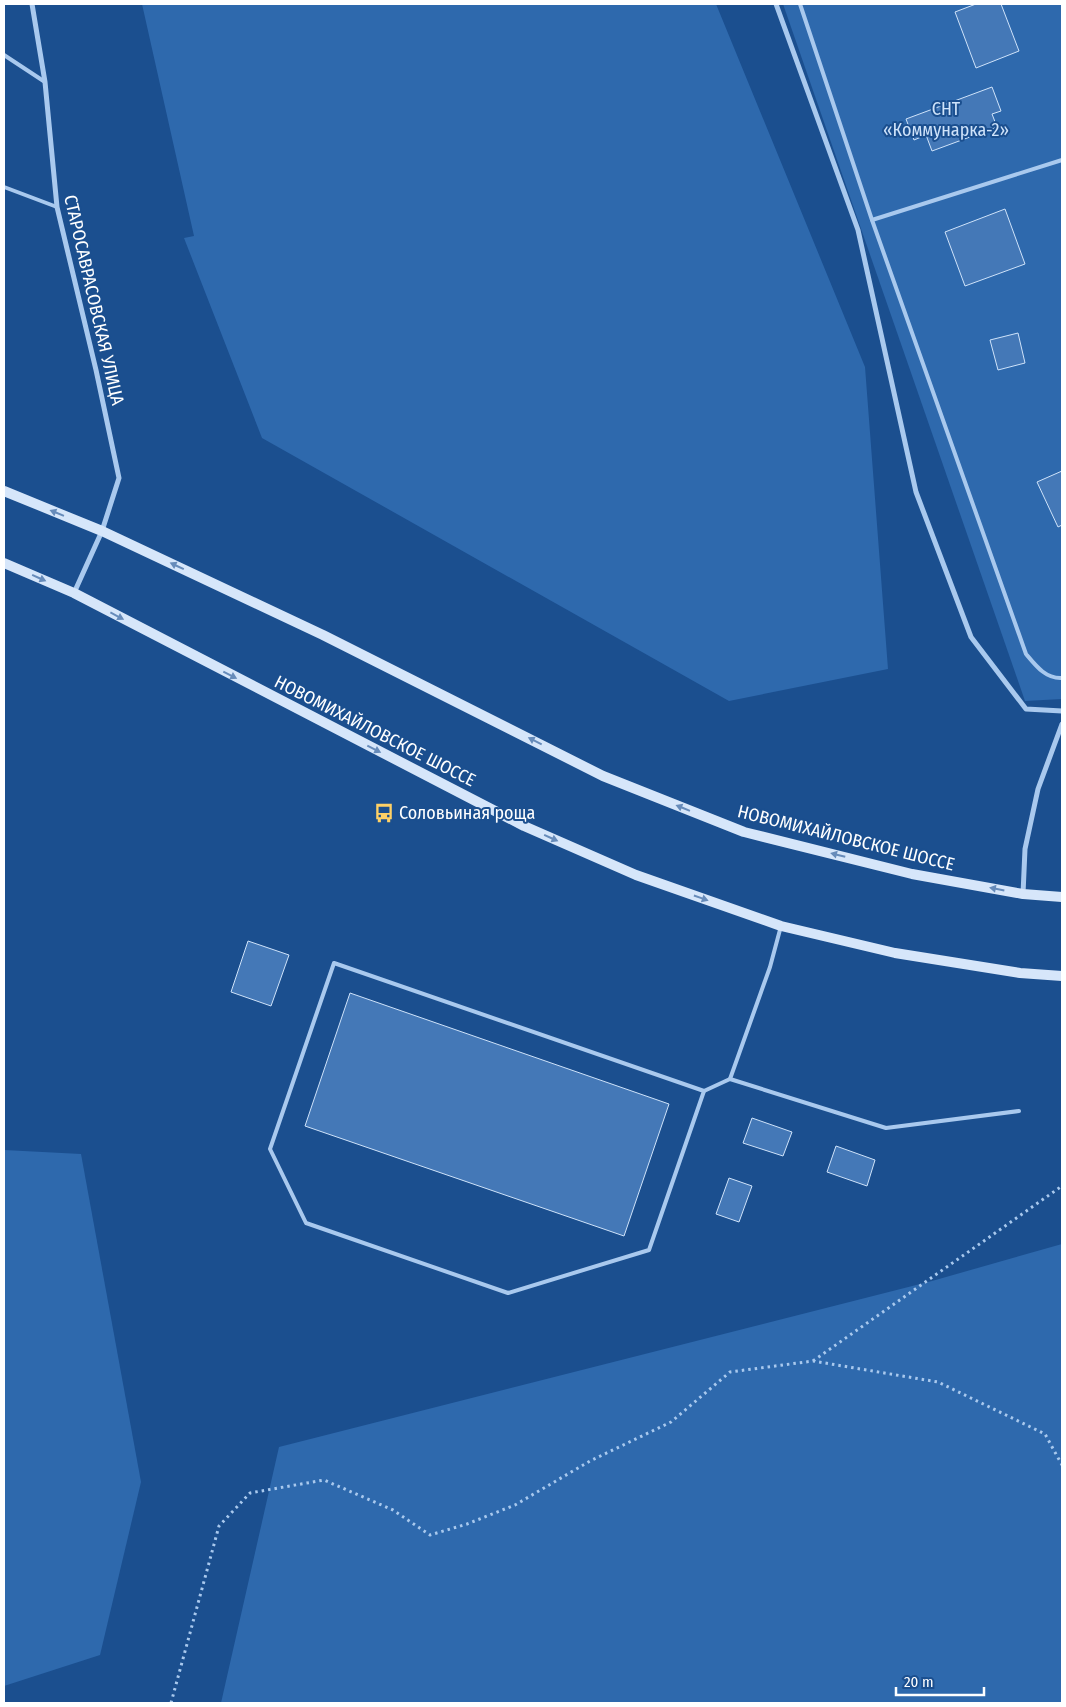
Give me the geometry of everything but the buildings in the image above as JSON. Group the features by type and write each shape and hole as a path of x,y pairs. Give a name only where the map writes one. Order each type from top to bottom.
{"street":[{"name":"СТАРОСАВРАСОВСКАЯ УЛИЦА","path":"32,4 45,82 57,207 96,370 119,478 102,531 74,593"},
{"path":"776,4 858,230 916,492 971,637 1026,709 1062,711"},
{"name":"НОВОМИХАЙЛОВСКОЕ ШОССЕ","path":"4,491 102,531 324,634 603,776 744,832 912,874 1023,894 1062,897"},
{"name":"НОВОМИХАЙЛОВСКОЕ ШОССЕ","path":"4,562 74,593 524,826 636,875 781,926 895,953 1020,973 1062,976"},
{"path":"1023,894 1025,849 1038,789 1062,724"}],"lane":[{"path":"800,4 872,220 1026,654 1040,671 1056,678 1062,678"},
{"path":"4,55 45,82"},
{"path":"872,220 1062,160"},
{"path":"4,188 57,207"},
{"path":"730,1079 770,967 781,926"},
{"path":"704,1091 649,1250 508,1293 306,1223 270,1149 334,963 704,1091 730,1079 886,1128 1019,1111"}],"path":[{"path":"813,1361 1062,1186"},
{"path":"172,1703 219,1526 250,1493 324,1480 393,1510 430,1535 467,1524 515,1506 590,1461 670,1422 730,1372 813,1361 938,1382 1045,1434 1062,1465"}],"green space":[{"path":"142,4 716,4 865,367 888,669 729,701 262,438 184,238 194,236"},
{"name":"СНТ «Коммунарка-2»","path":"783,4 1062,4 1062,699 1025,701"},
{"path":"4,1150 81,1154 141,1482 100,1655 4,1686"},
{"path":"1062,1244 1062,1703 221,1703 279,1447 932,1281"}],"place":[{"name":"Соловьиная роща","path":"384,813"}]}
